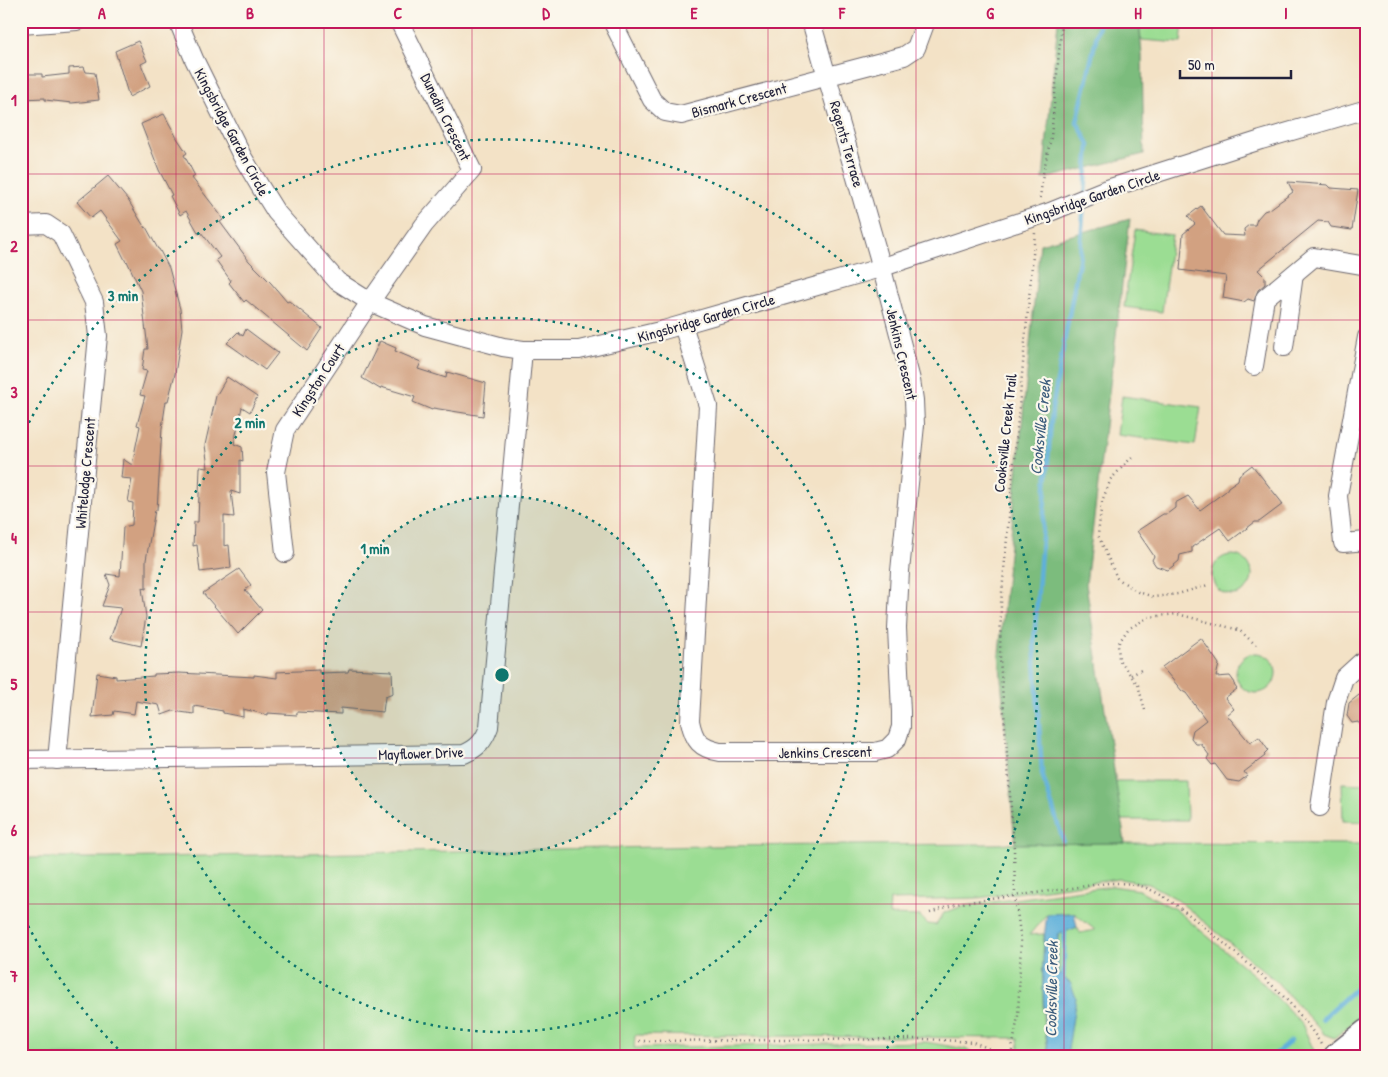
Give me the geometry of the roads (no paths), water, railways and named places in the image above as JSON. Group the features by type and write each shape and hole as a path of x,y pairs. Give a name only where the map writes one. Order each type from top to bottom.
{"highway":[{"path":"1330,1053 1367,1032"}],"street":[{"path":"21,25 77,21"},
{"name":"Kingsbridge Garden Circle","path":"178,21 194,59 242,156 276,212 337,281 370,302 425,326 503,347 523,350 580,350 683,325 880,268 1043,214 1104,190 1261,140 1367,109"},
{"name":"Dunedin Crescent","path":"370,302 424,225 472,170 399,21"},
{"name":"Bismark Crescent","path":"612,21 652,100 665,112 681,115 904,56 916,48 926,21"},
{"name":"Regents Terrace","path":"811,21 880,268"},
{"name":"Whitelodge Crescent","path":"21,225 46,224 61,234 94,302 98,336 57,760"},
{"path":"1254,366 1265,298 1314,257 1367,266"},
{"name":"Jenkins Crescent","path":"683,325 708,406 690,721 692,734 707,749 720,752 875,752 887,748 897,739 901,727 897,628 900,571 915,425 911,380 880,268"},
{"path":"1284,347 1294,274"},
{"name":"Kingston Court","path":"285,553 276,472 286,430 370,302"},
{"path":"1367,337 1338,496 1343,542 1367,541"},
{"name":"Mayflower Drive","path":"21,760 464,754 480,745 486,737 489,727 523,350"},
{"path":"1320,807 1336,702 1341,686 1344,678 1367,658"}],"water":[{"path":"1074,913 1077,927 1058,935 1058,972 1071,984 1076,998 1067,1056 1049,1056 1043,985 1043,949 1047,914"}],"waterway":[{"name":"Cooksville Creek","path":"1085,194 1089,144 1077,122 1100,21"},
{"name":"Cooksville Creek","path":"1063,840 1042,774 1034,642 1052,409 1080,255 1084,202"},
{"name":"Cooksville Creek","path":"1063,983 1065,928"},
{"path":"1322,1019 1367,978"},
{"path":"1273,1056 1291,1041"}]}
